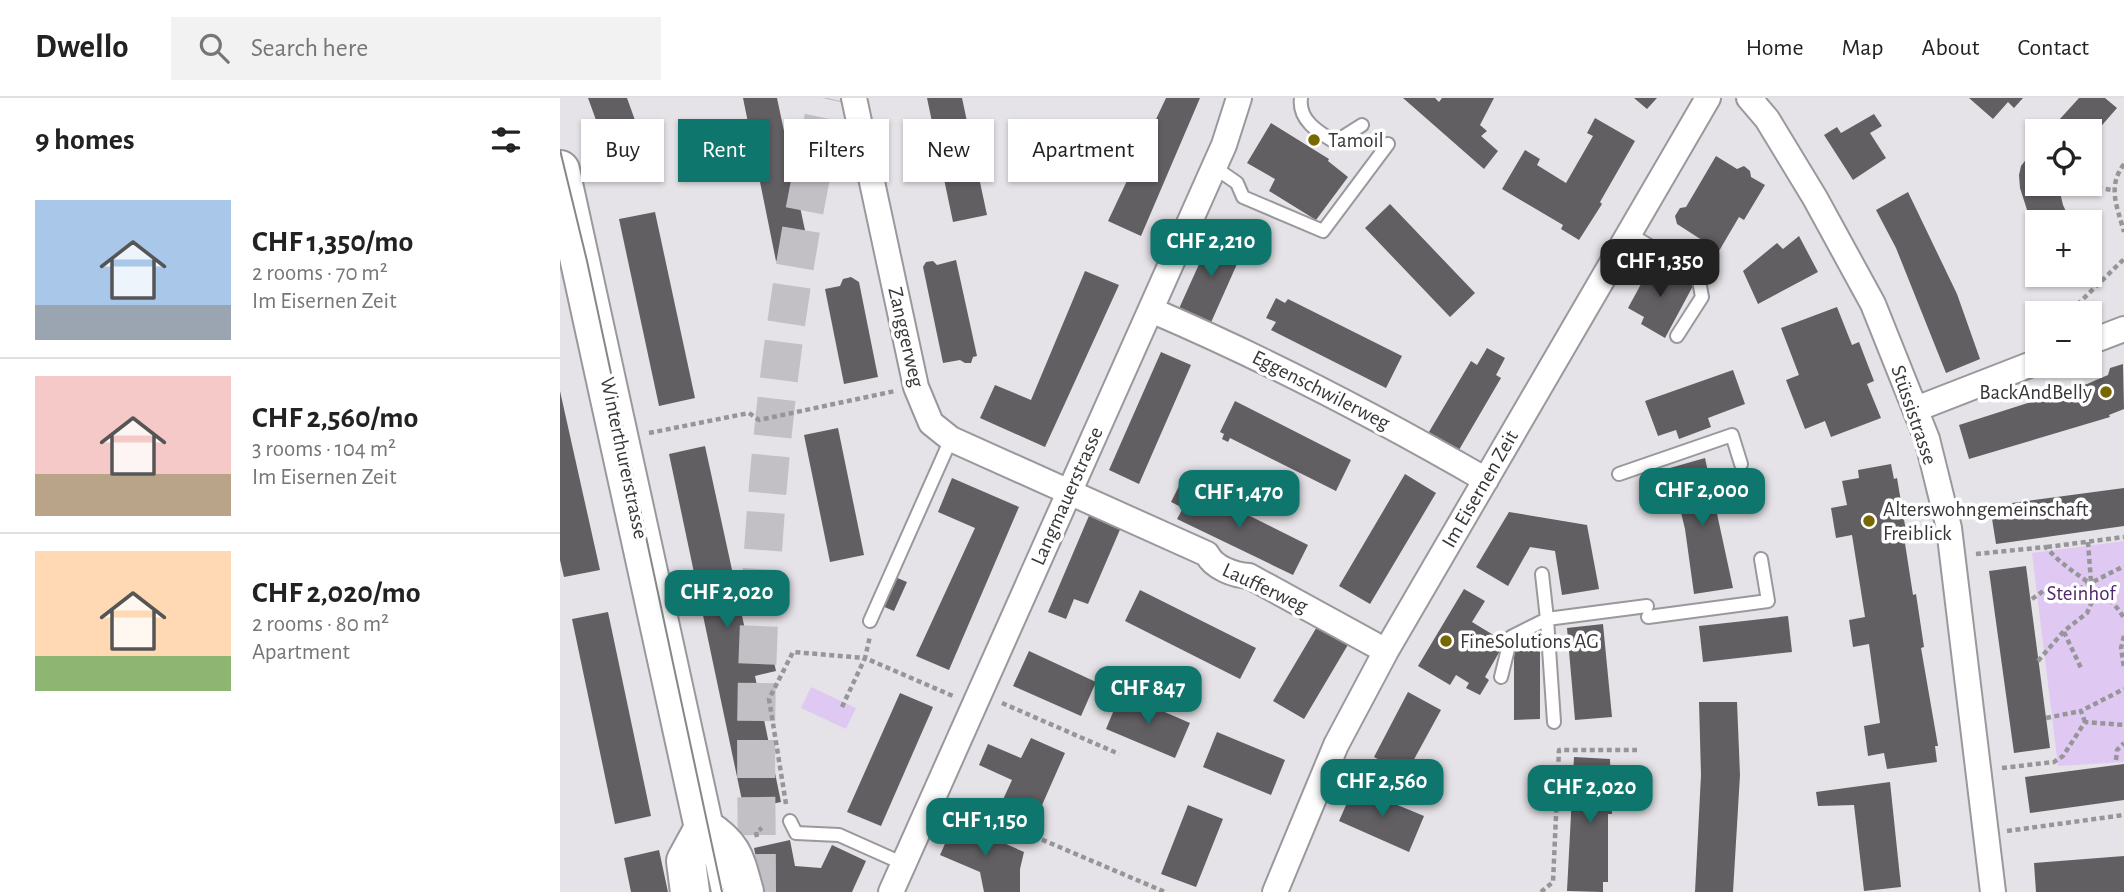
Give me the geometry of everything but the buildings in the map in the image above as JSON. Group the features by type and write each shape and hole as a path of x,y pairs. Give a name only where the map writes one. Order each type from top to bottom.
{"main road":[{"name":"Winterthurerstrasse","path":"560,170 704,828"},
{"path":"690,892 686,862 704,828 722,839 732,852 744,892"}],"street":[{"name":"Zanggerweg","path":"854,98 916,387 931,423 951,439 1070,491"},
{"name":"Langmauerstrasse","path":"891,892 1214,167 1239,98"},
{"name":"Im Eisernen Zeit","path":"1275,892 1336,745 1386,651 1708,98"},
{"name":"Stüssistrasse","path":"1749,98 1767,119 1815,198 1872,304 1916,409 1949,528 1993,892"},
{"name":"Eggenschwilerweg","path":"1150,310 1240,349 1398,429 1486,480"},
{"path":"2102,337 2124,329"},
{"path":"1916,409 2025,367"},
{"name":"Laufferweg","path":"1070,491 1207,554 1212,562 1239,575 1249,576 1386,651"}],"lane":[{"path":"1301,98 1300,106 1312,128 1335,142 1362,125"},
{"path":"1214,167 1237,183 1243,197 1323,231 1388,144"},
{"path":"1628,233 1698,275 1702,297 1677,337"},
{"path":"1619,474 1732,435 1741,464"},
{"path":"870,621 951,439"},
{"path":"1501,677 1511,636 1547,619 1768,601 1761,559"},
{"path":"1542,574 1554,722"},
{"path":"790,821 796,833 839,835 904,864"},
{"name":"Winterthurerstrasse","path":"704,828 718,892"}],"path":[{"path":"2124,164 2114,179 2112,190 2124,232"},
{"path":"2102,188 2112,190"},
{"path":"2081,301 2124,259"},
{"path":"649,433 749,413 759,420 916,387"},
{"path":"1964,555 2124,537"},
{"path":"2088,542 2091,583"},
{"path":"2046,547 2073,572 2111,598 2124,618"},
{"path":"2032,599 2049,587 2075,591 2124,566"},
{"path":"2038,661 2064,631 2087,612 2098,588"},
{"path":"2064,631 2081,667"},
{"path":"2124,636 2121,648 2124,668"},
{"path":"790,821 769,699 793,652 865,658 954,697"},
{"path":"842,706 865,658"},
{"path":"2046,718 2081,711 2124,689"},
{"path":"991,699 1119,754"},
{"path":"2081,711 2085,722"},
{"path":"2085,722 2124,725"},
{"path":"1993,769 2054,762 2063,756 2085,722"},
{"path":"2116,761 2117,750 2124,743"},
{"path":"1541,892 1553,882 1559,750 1637,750"},
{"path":"947,799 1165,892"},
{"path":"2002,831 2124,815"}],"green space":[{"name":"Steinhof","path":"2124,541 2124,762 2058,766 2032,553"},
{"path":"811,687 856,708 846,729 801,708"}],"tunnel":[{"path":"757,892 757,675 770,457 799,240 828,98"}],"tram line":[{"path":"560,150 587,261 722,892"}],"place":[{"name":"Tamoil","path":"1314,140"},
{"name":"BackAndBelly","path":"2106,392"},
{"name":"Alterswohngemeinschaft Freiblick","path":"1869,521"},
{"name":"FineSolutions AG","path":"1446,641"}]}
